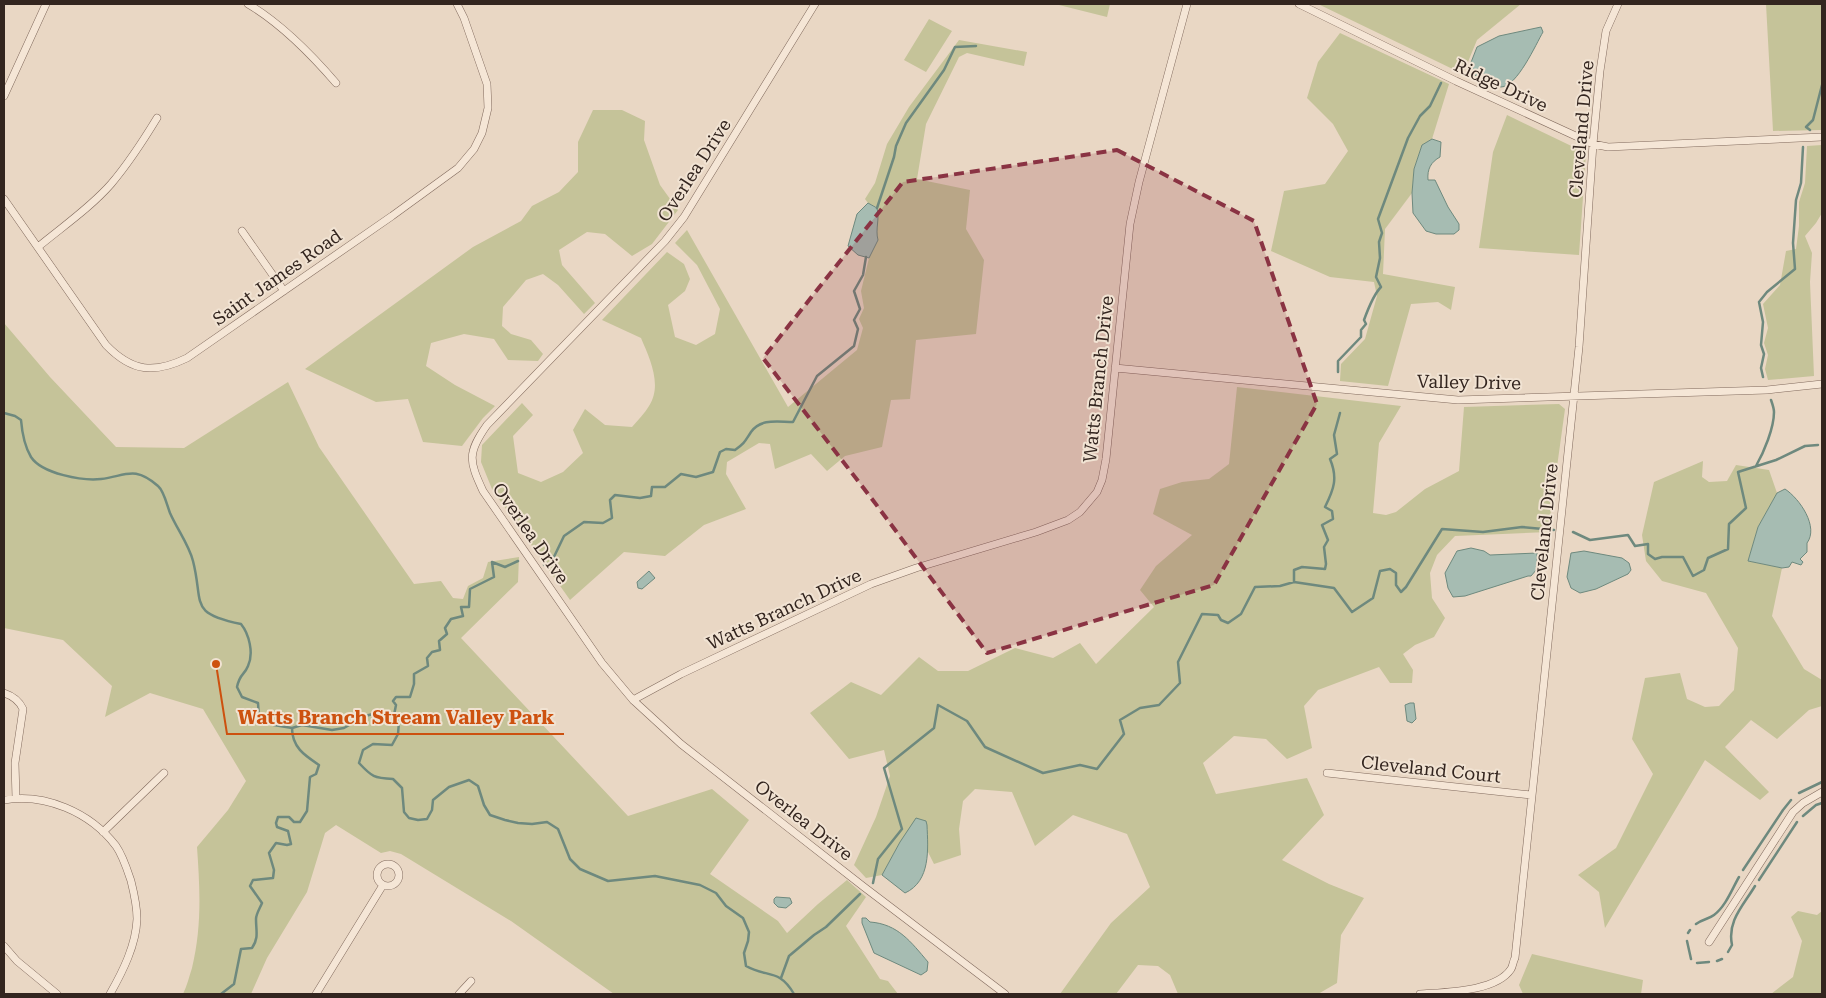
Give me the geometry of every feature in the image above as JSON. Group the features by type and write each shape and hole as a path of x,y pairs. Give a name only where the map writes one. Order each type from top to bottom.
{"street":[{"path":"4,96 46,4"},
{"path":"248,4 280,28 317,61 336,83"},
{"name":"Saint James Road","path":"4,199 106,345 117,356 132,366 160,368 170,366 187,358 392,216 458,168 474,149 482,133 488,108 487,84 464,18 457,4"},
{"name":"Overlea Drive","path":"815,4 684,217 665,241 487,425 475,442 472,454 474,469 483,492 602,663 633,700 681,744 1005,994"},
{"name":"Watts Branch Drive","path":"633,700 681,674 871,584 1068,520 1088,504 1097,492 1102,480 1106,459 1124,269 1134,203 1187,4"},
{"name":"Ridge Drive","path":"1299,4 1456,81 1593,144 1608,147 1822,137"},
{"name":"Cleveland Drive","path":"1420,994 1469,989 1496,982 1510,969 1514,958 1574,396 1584,288 1593,144 1606,31 1618,4"},
{"path":"38,247 88,206 110,185 136,151 157,118"},
{"path":"242,231 284,291"},
{"name":"Valley Drive","path":"1116,368 1458,400 1767,390 1822,384"},
{"path":"4,692 12,695 20,702 23,710 16,763 16,798"},
{"path":"103,832 164,773"},
{"name":"Cleveland Court","path":"1327,773 1531,795"},
{"path":"1710,942 1782,826 1803,803 1822,792"},
{"path":"4,800 30,798 64,806 84,817 103,832 116,847 125,864 135,896 137,919 134,940 128,958 110,994"},
{"path":"316,994 383,884"},
{"path":"4,946 17,961 57,994"},
{"path":"459,994 471,981"}],"highlighted area":[{"path":"1117,150 1254,221 1317,404 1214,585 987,653 872,499 763,358 903,182"}],"shaded area":[{"path":"1055,4 1110,4 1107,17"},
{"path":"1318,4 1521,4 1477,40 1463,74"},
{"path":"1766,4 1822,4 1822,130 1773,131"},
{"path":"929,19 952,31 926,72 904,60"},
{"path":"1541,27 1543,32 1531,55 1519,73 1507,85 1501,87 1490,84 1473,74 1470,65 1477,47 1499,36"},
{"path":"1340,33 1449,84 1432,139 1422,145 1414,169 1412,193 1385,229 1383,274 1455,287 1451,310 1438,302 1411,304 1388,386 1340,381 1341,364 1365,339 1377,296 1374,282 1330,277 1271,251 1284,191 1325,184 1348,151 1333,124 1307,98 1318,62"},
{"path":"959,40 1027,52 1024,66 967,53 959,57 926,124 917,179 970,190 966,229 984,260 976,334 916,340 910,399 891,400 882,447 845,456 827,471 811,454 775,469 770,444 759,443 727,462 726,474 746,509 704,525 665,556 624,552 570,600 492,489 481,462 482,445 522,403 533,415 513,436 518,473 541,482 563,472 583,453 573,430 585,409 605,425 632,427 646,411 653,398 655,380 653,371 641,338 602,320 667,252 684,264 690,279 685,291 668,305 675,337 696,345 715,334 720,309 697,265 675,243 687,230 788,407 857,350 863,328 859,319 864,308 861,291 869,258 878,240 876,232 878,208 868,203 865,199 875,183 887,144 909,107"},
{"path":"593,110 622,110 645,121 644,140 660,185 678,210 652,244 632,256 605,234 587,232 559,250 562,265 595,303 584,314 558,285 543,274 526,280 503,307 502,326 511,334 531,340 543,354 538,361 508,360 494,339 464,334 431,343 426,366 455,385 495,406 483,418 462,446 423,442 408,399 376,402 305,369 473,247 521,221 532,206 559,192 578,172 578,142"},
{"path":"1507,115 1586,153 1579,255 1479,248 1493,152"},
{"path":"1432,139 1441,142 1440,157 1430,166 1428,180 1435,180 1448,207 1459,224 1459,230 1454,234 1436,234 1426,231 1413,213 1414,169 1422,145"},
{"path":"1822,145 1822,213 1805,236 1812,253 1810,282 1814,376 1768,380 1765,369 1768,355 1764,343 1768,328 1763,304 1780,285 1786,251 1796,249 1799,226 1799,202 1805,183 1807,146"},
{"path":"868,203 877,208 878,216 878,240 869,258 858,255 848,246 857,214"},
{"path":"4,323 50,377 116,447 184,448 288,382 319,447 414,584 441,581 453,598 463,599 468,586 483,578 488,562 519,557 518,582 461,638 628,816 712,789 749,820 710,874 778,921 787,933 847,880 866,897 846,926 880,979 888,981 898,994 614,994 511,921 401,854 390,851 381,853 336,825 325,833 307,892 267,958 251,994 183,994 192,968 199,923 197,847 228,810 246,781 203,709 150,693 105,717 112,686 63,640 4,628"},
{"path":"1237,387 1401,406 1379,443 1373,513 1386,515 1396,512 1425,489 1459,471 1464,407 1559,404 1565,409 1548,532 1455,536 1437,555 1430,573 1432,598 1445,618 1434,637 1415,645 1403,654 1413,670 1412,683 1390,683 1379,667 1318,690 1304,706 1312,748 1287,759 1266,739 1234,736 1203,763 1216,794 1307,778 1324,815 1282,860 1329,884 1364,898 1341,935 1337,983 1318,994 1178,994 1170,975 1158,966 1138,965 1116,994 1060,994 1111,923 1150,887 1127,834 1073,815 1035,846 1012,792 975,789 963,801 959,829 961,855 934,864 928,852 927,825 900,842 882,875 866,878 854,865 876,817 890,776 884,750 849,759 810,713 851,682 881,695 919,657 938,671 968,671 1015,648 1053,658 1080,643 1096,664 1154,607 1140,590 1156,566 1192,535 1153,514 1160,489 1182,482 1209,479 1229,464"},
{"path":"1703,461 1702,477 1709,482 1727,481 1736,465 1769,470 1777,493 1758,527 1748,561 1782,568 1772,616 1804,669 1822,680 1822,706 1809,710 1777,739 1751,720 1725,747 1769,792 1760,800 1705,760 1605,928 1599,892 1578,875 1616,848 1653,774 1632,739 1645,678 1680,673 1687,699 1705,707 1719,706 1734,690 1738,648 1706,593 1662,581 1646,561 1642,535 1654,482"},
{"path":"1785,489 1802,506 1811,529 1807,543 1807,552 1800,559 1803,562 1801,565 1792,562 1789,567 1782,568 1748,561 1758,527 1777,493"},
{"path":"1471,548 1484,551 1490,555 1537,553 1537,569 1531,576 1465,596 1453,597 1448,588 1445,573 1457,551"},
{"path":"1584,551 1622,558 1629,563 1631,570 1628,574 1596,589 1580,593 1571,588 1567,577 1571,553"},
{"path":"649,571 655,578 642,589 638,588 637,582"},
{"path":"1414,703 1416,719 1412,723 1407,721 1405,705"},
{"path":"916,818 926,821 927,825 926,864 920,881 905,893 882,875"},
{"path":"776,897 790,898 792,903 786,908 778,907 774,903"},
{"path":"1798,911 1817,915 1822,911 1822,994 1771,994 1793,977 1802,941 1791,917"},
{"path":"862,918 888,926 903,935 928,962 927,971 921,975 874,953 862,923"},
{"path":"1532,954 1643,980 1641,994 1523,994 1519,985"}],"waterway":[{"path":"877,208 896,146 906,123 944,70 955,47 976,46"},
{"path":"1338,372 1338,361 1361,337 1361,330 1366,324 1364,320 1367,311 1381,287 1376,277 1380,258 1379,242 1382,233 1378,219 1408,138 1420,116 1430,106 1441,83"},
{"path":"1810,130 1806,127 1813,120 1822,85"},
{"path":"1763,377 1761,368 1764,354 1761,345 1763,322 1759,302 1767,292 1795,269 1793,243 1796,200 1801,183 1803,147"},
{"path":"544,565 551,563 564,536 584,522 603,523 612,518 610,500 615,495 640,498 651,496 652,487 665,487 681,474 696,477 713,472 720,452 726,449 735,450 743,444 755,428 770,422 793,422 817,376 854,346 858,329 854,320 860,309 854,291 863,275 866,257"},
{"path":"1756,466 1772,425 1774,412 1771,400"},
{"path":"4,413 21,420 24,439 29,453 36,463 44,468 63,475 84,479 101,479 124,474 136,474 150,480 160,488 191,555 199,597 205,611 224,620 241,624 246,633 251,655 247,669 239,679 237,687 242,697 258,703 259,718 274,725 292,728 302,725 332,730 344,728 365,716 377,713 394,715 399,722 398,734 392,745 373,744 363,750 359,763 374,776 393,779 402,788 404,812 409,818 427,819 432,810 433,800 449,787 469,780 478,786 484,805 490,815 518,823 547,822 558,829 570,859 580,869 608,881 655,876 700,885 716,893 726,906 743,918 749,932 744,953 746,966 753,970 778,977 783,980 794,994"},
{"path":"1294,582 1294,570 1302,567 1325,569 1324,547 1328,540 1322,525 1333,519 1332,511 1325,507 1334,483 1334,472 1330,459 1337,454 1334,435 1340,413"},
{"path":"1573,532 1590,540 1628,535 1635,546 1648,544 1648,554 1655,559 1683,557 1693,576 1704,570 1708,558 1728,549 1729,524 1746,508 1738,472 1776,460 1805,446 1818,445"},
{"path":"873,883 878,859 902,829 884,768 934,728 938,705 967,721 985,747 1043,773 1080,765 1097,769 1124,734 1120,720 1140,708 1159,705 1180,683 1178,662 1202,614 1218,615 1221,620 1228,623 1241,614 1255,587 1280,586 1294,582 1334,588 1352,612 1373,598 1380,571 1390,569 1396,573 1396,585 1401,592 1442,529 1483,532 1522,527 1554,530"},
{"path":"394,715 396,705 393,701 396,697 410,697 414,684 414,674 428,666 427,658 432,652 440,650 439,641 447,634 445,628 451,619 463,616 461,607 469,607 470,589 494,577 492,562 505,567 518,561"},
{"path":"221,994 234,984 241,949 252,948 256,941 256,917 262,903 250,886 253,880 273,878 274,870 269,853 276,843 291,844 288,831 277,827 278,817 289,817 294,822 300,822 307,811 310,777 316,774 319,765 300,750 294,740 292,728"},
{"path":"1799,793 1822,782"},
{"path":"1743,870 1791,800"},
{"path":"1803,816 1816,805 1822,803"},
{"path":"1759,880 1797,822"},
{"path":"1696,924 1718,911 1739,877"},
{"path":"1728,952 1732,945 1731,936 1734,921 1755,886"},
{"path":"781,978 789,956 826,927 860,894"},
{"path":"1687,941 1691,959"},
{"path":"1717,961 1722,959"},
{"path":"1697,963 1709,962"}],"place":[{"name":"Watts Branch Stream Valley Park","path":"216,664"}]}
